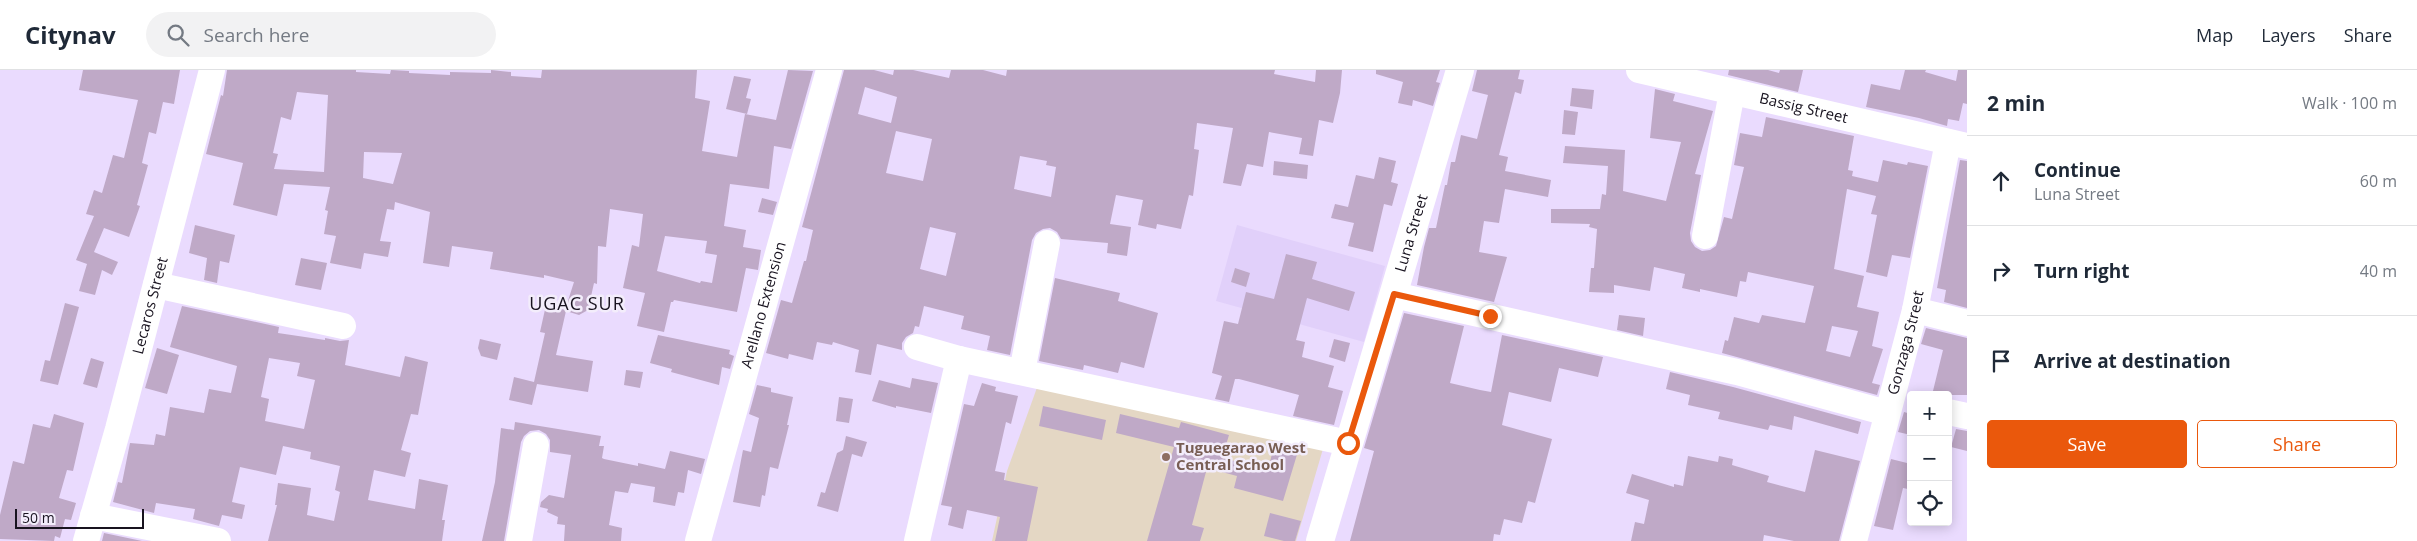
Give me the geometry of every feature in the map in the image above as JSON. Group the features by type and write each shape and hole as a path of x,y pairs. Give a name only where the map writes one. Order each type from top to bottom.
{"main road":[{"name":"Luna Street","path":"1320,541 1460,70"}],"street":[{"name":"Lecaros Street","path":"86,541 212,70"},
{"name":"Arellano Extension","path":"698,541 829,70"},
{"name":"Bassig Street","path":"1639,70 1958,144"},
{"path":"1705,236 1732,92"},
{"name":"Gonzaga Street","path":"1854,541 1896,405 1915,310 1958,144"},
{"path":"1022,372 1047,243"},
{"path":"156,285 343,326"},
{"path":"1394,294 1737,372 1896,405"},
{"path":"1915,310 1967,322"},
{"path":"917,347 959,359 1348,443"},
{"path":"917,541 959,359"},
{"path":"1952,413 1967,416"},
{"path":"519,541 536,445"},
{"path":"93,516 218,541"}],"shaded area":[{"path":"1237,225 1385,266 1364,342 1216,301"},
{"name":"Tuguegarao West Central School","path":"1039,382 1325,442 1296,541 992,541 1007,471"}],"building":[{"path":"83,70 180,70 174,104 163,102 156,134 149,132 142,163 148,165 137,205 140,206 129,237 104,228 94,252 118,262 112,275 102,270 95,295 79,291 87,264 76,260 94,216 86,214 94,190 102,193 113,155 124,158 138,100 79,90"},
{"path":"227,70 356,70 356,72 390,74 391,70 450,75 450,72 491,73 491,70 511,72 511,76 541,78 542,70 697,70 695,98 710,101 702,151 737,157 745,114 776,120 788,70 813,71 791,149 774,146 769,189 730,184 724,226 746,230 743,247 761,250 758,270 746,268 737,312 674,300 671,302 664,332 637,326 645,293 623,288 632,245 639,247 643,214 610,209 606,247 598,246 597,284 594,283 588,310 579,315 566,311 556,355 593,361 588,392 537,384 532,405 509,400 514,377 534,382 545,333 540,332 546,305 565,310 574,282 544,275 544,278 490,269 493,252 452,246 449,267 423,263 430,212 395,202 394,210 387,209 380,241 391,242 388,257 364,253 361,269 330,263 336,236 324,234 328,211 325,210 330,187 284,184 277,216 233,205 243,163 206,154 221,95 223,96","holes":["297,92 328,95 324,172 274,169 278,154 273,153 281,117 291,120","364,152 402,153 393,184 363,178","665,236 707,241 705,253 717,255 712,283 701,281 700,283 657,271"]},
{"path":"844,70 874,70 893,75 894,70 913,70 949,78 951,70 983,70 1006,76 1007,70 1275,70 1274,74 1315,82 1316,70 1342,70 1340,93 1333,123 1319,120 1313,156 1299,154 1302,138 1269,132 1263,167 1247,164 1241,186 1223,183 1233,128 1197,123 1194,149 1199,150 1193,196 1189,195 1181,229 1157,224 1156,229 1138,225 1143,200 1116,195 1110,224 1131,227 1127,256 1107,253 1108,243 1061,239 1057,232 1050,228 1036,233 1032,240 1010,355 987,350 990,336 961,329 964,316 924,306 919,327 915,326 913,333 906,337 902,343 902,350 877,344 871,375 855,372 859,350 833,342 832,345 817,342 813,360 789,354 788,359 766,353 781,300 792,303 804,261 806,261 813,230 802,227","holes":["865,87 897,97 891,123 858,114","896,131 932,139 923,181 886,173","1020,156 1047,161 1046,165 1056,167 1051,197 1014,189","930,227 956,233 946,276 920,269"]},
{"path":"1376,70 1440,70 1436,82 1440,83 1433,106 1413,100 1412,106 1398,103 1403,82 1376,74"},
{"path":"1477,70 1520,70 1518,79 1524,80 1521,94 1515,92 1499,155 1508,157 1505,171 1551,180 1548,197 1505,189 1499,223 1484,221 1479,252 1507,257 1494,302 1417,285 1429,228 1436,228 1451,162 1455,162 1461,135 1477,139 1488,95 1472,91"},
{"path":"1729,70 1768,70 1779,73 1780,70 1803,70 1798,92 1728,75"},
{"path":"1905,70 1926,70 1925,72 1956,81 1958,70 1967,70 1967,104 1963,103 1959,121 1948,119 1947,126 1866,107 1871,84 1900,90"},
{"path":"734,76 751,79 746,98 751,99 747,114 726,109"},
{"path":"1572,88 1594,90 1592,109 1570,106"},
{"path":"1655,89 1675,94 1673,101 1713,111 1695,174 1701,175 1690,233 1691,241 1695,247 1702,251 1710,250 1716,246 1724,217 1732,219 1744,167 1734,165 1740,133 1762,137 1766,117 1854,136 1848,170 1853,171 1852,176 1878,182 1883,160 1907,165 1908,162 1928,166 1910,258 1892,255 1887,277 1866,272 1877,215 1871,214 1876,196 1847,189 1834,269 1864,276 1857,307 1879,312 1872,346 1883,349 1872,383 1880,385 1877,395 1722,353 1725,340 1728,341 1734,317 1759,323 1762,315 1805,323 1814,286 1748,272 1746,282 1740,281 1737,297 1700,289 1700,292 1682,288 1685,274 1654,267 1650,291 1614,285 1614,293 1589,292 1591,268 1594,268 1597,229 1589,227 1590,224 1551,223 1551,209 1600,209 1602,194 1606,195 1608,166 1563,163 1565,146 1625,150 1623,191 1666,201 1681,142 1650,138","holes":["1832,326 1858,331 1850,357 1826,351"]},
{"path":"1564,110 1578,112 1575,135 1562,134"},
{"path":"1379,157 1396,161 1391,182 1398,184 1392,206 1384,204 1373,252 1348,246 1354,223 1331,218 1335,204 1348,207 1356,175 1374,179"},
{"path":"1960,160 1967,161 1967,308 1944,302 1946,290 1937,288"},
{"path":"1274,161 1308,165 1307,179 1273,175"},
{"path":"762,198 777,202 773,215 758,212"},
{"path":"195,225 235,235 229,263 220,261 217,283 204,280 207,258 189,253"},
{"path":"1286,254 1317,262 1312,279 1355,292 1349,311 1307,298 1296,340 1305,342 1302,357 1334,366 1328,387 1343,391 1334,425 1293,416 1299,395 1239,379 1235,379 1229,402 1215,399 1222,376 1212,373 1224,321 1238,324 1246,292 1274,299"},
{"path":"301,258 327,263 321,290 295,285"},
{"path":"1235,268 1250,273 1246,287 1231,282"},
{"path":"1055,278 1120,293 1118,301 1158,313 1144,368 1121,362 1118,373 1084,365 1083,370 1039,361"},
{"path":"65,303 79,307 58,385 40,381 45,360 50,361"},
{"path":"182,306 279,327 278,333 325,340 325,338 340,341 349,340 345,365 400,377 405,356 428,362 418,415 411,414 401,450 411,453 405,477 374,470 368,500 415,509 419,479 448,485 442,520 445,520 442,541 268,541 277,505 275,505 278,483 311,488 307,515 334,521 340,492 335,490 340,466 310,459 311,452 283,446 276,475 240,467 232,502 245,505 242,519 222,515 219,526 193,519 195,509 156,503 154,513 113,502 118,482 122,483 130,443 154,445 156,434 165,436 170,407 204,413 209,389 231,393 237,366 170,347","holes":["269,358 300,363 297,376 315,380 304,429 265,421 269,399 261,397"]},
{"path":"1404,313 1464,326 1450,383 1480,390 1491,392 1502,335 1603,357 1598,377 1559,368 1551,402 1509,392 1502,425 1552,439 1535,503 1528,501 1522,523 1504,519 1500,535 1494,534 1493,541 1350,541 1374,451 1364,448"},
{"path":"1619,315 1645,318 1643,336 1617,330"},
{"path":"1926,328 1967,338 1967,395 1952,395 1952,391 1933,391 1943,350 1921,344"},
{"path":"658,335 730,350 729,354 734,356 730,369 722,367 719,385 671,372 672,369 650,363"},
{"path":"480,339 501,344 497,360 481,356 478,348"},
{"path":"1334,339 1350,343 1345,362 1329,357"},
{"path":"157,348 179,355 167,394 145,388"},
{"path":"91,358 104,362 97,388 83,384"},
{"path":"626,370 643,372 640,388 624,385"},
{"path":"1670,372 1861,422 1858,434 1794,416 1792,430 1770,425 1768,430 1718,419 1720,412 1688,405 1690,395 1666,389"},
{"path":"912,378 938,383 931,413 896,406 896,408 872,401 879,380 910,388"},
{"path":"982,383 996,387 995,391 1018,396 1011,424 1006,422 995,471 1005,473 1004,480 1038,487 1027,541 995,541 1000,517 967,510 963,529 948,525 952,507 941,505 964,404 974,406"},
{"path":"757,385 771,388 771,392 793,397 787,425 789,425 778,469 770,467 765,496 762,495 760,507 733,502 743,450 751,452 759,418 749,414"},
{"path":"839,397 853,399 849,423 836,421"},
{"path":"1043,406 1106,420 1102,440 1039,426"},
{"path":"1904,412 1907,413 1907,434 1898,432"},
{"path":"54,414 84,423 73,471 67,470 59,498 76,503 71,520 65,519 60,538 55,536 54,541 0,539 0,515 13,461 24,464 33,424 50,428"},
{"path":"1120,414 1179,428 1181,422 1229,435 1222,458 1268,469 1275,443 1299,448 1283,501 1234,488 1237,476 1207,468 1192,525 1204,528 1200,541 1147,541 1174,447 1116,433"},
{"path":"515,422 601,436 599,446 604,446 602,458 638,466 638,463 665,469 670,451 705,459 701,474 688,470 684,493 678,492 675,506 653,502 655,487 631,483 628,493 615,491 609,525 622,528 621,541 564,541 565,525 557,524 558,517 547,512 548,509 540,507 541,502 549,495 564,498 571,455 550,452 550,440 546,434 539,430 530,431 521,442 504,541 482,541 495,482 501,428 514,430"},
{"path":"1956,429 1967,431 1967,451 1952,447"},
{"path":"846,436 867,442 862,457 852,454 838,512 817,506 821,492 825,493 837,453 843,450"},
{"path":"1815,450 1860,461 1839,541 1794,541 1764,535 1763,541 1631,541 1635,522 1644,524 1649,500 1626,493 1632,474 1674,487 1674,484 1683,486 1688,456 1718,462 1719,456 1733,459 1732,465 1769,476 1767,482 1805,492"},
{"path":"1891,459 1907,463 1907,489 1903,488 1893,530 1874,526"},
{"path":"1270,513 1301,521 1295,541 1284,541 1264,536"},
{"path":"104,533 142,541 102,541"}],"place":[{"name":"Tuguegarao West Central School","path":"1166,457"}],"district":[{"name":"UGAC SUR","path":"577,304"}],"route":[{"path":"1348,443 1394,294 1490,316"}]}
